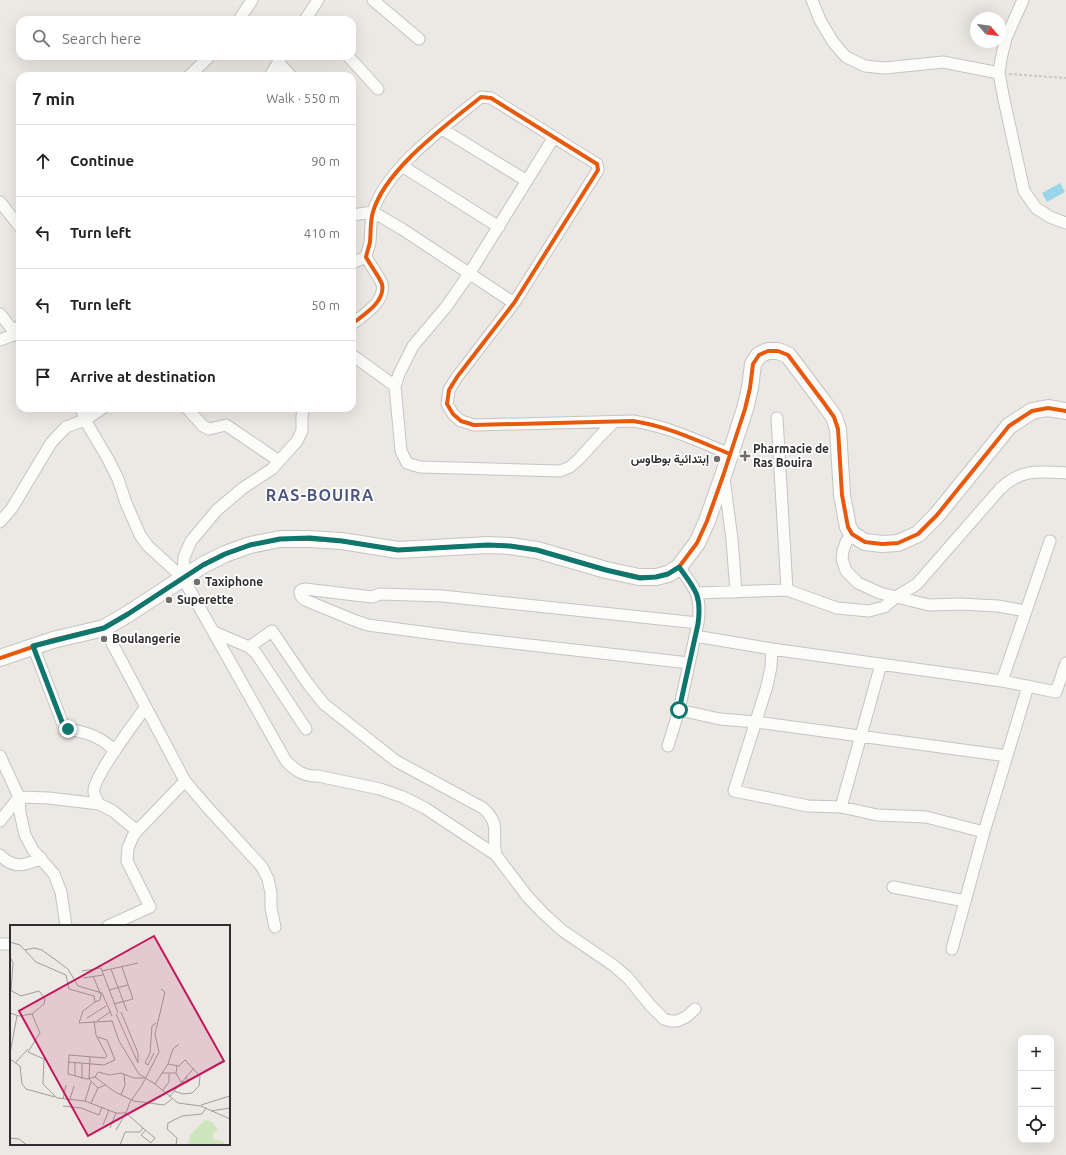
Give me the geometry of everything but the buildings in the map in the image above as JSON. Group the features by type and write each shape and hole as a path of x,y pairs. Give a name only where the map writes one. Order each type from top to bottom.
{"street":[{"path":"244,16 252,0"},
{"path":"309,16 318,0"},
{"path":"373,0 419,39"},
{"path":"812,0 833,42 846,57 866,66 885,68 943,62 999,74"},
{"path":"1023,0 1006,38 999,74 1024,191 1036,208 1050,218 1066,223"},
{"path":"193,72 206,60"},
{"path":"272,72 279,60"},
{"path":"281,60 288,72"},
{"path":"352,60 378,89"},
{"path":"356,321 375,305 382,295 382,284 366,257 370,244 373,212 379,196 402,166 423,144 481,97 491,98 597,164 598,170 514,303 449,390 447,404 452,414 461,421 474,425 633,421 668,429 730,454"},
{"path":"442,129 528,181"},
{"path":"554,138 446,308 413,346 399,374 395,386 400,451 407,463 420,467 560,470 570,467 614,422"},
{"path":"402,166 498,227"},
{"path":"0,202 16,222"},
{"path":"356,214 373,212 402,229 514,303"},
{"path":"356,261 366,257"},
{"path":"0,314 16,329"},
{"path":"0,340 16,333"},
{"path":"0,658 33,646 104,628 203,565 225,554 250,545 280,539 342,541 398,550 488,545 510,546 537,550 640,578 656,577 668,574 679,567 697,543 707,521 745,410 753,364 755,359 763,352 768,350 778,351 788,355 834,417 838,429 842,495 842,559 846,571 858,583 880,593 896,597 929,604 998,606 1026,611"},
{"path":"356,358 395,386"},
{"path":"842,495 848,527 852,534 865,542 882,544 898,543 918,534 937,515 1009,426 1032,411 1048,408 1066,411"},
{"path":"82,412 85,420 108,458 118,479 140,536 148,546 183,578 286,760 294,769 311,776 318,776 380,789 403,797 425,808 496,855 527,896 543,913 563,931 613,964 628,978 664,1019 677,1021 695,1009"},
{"path":"0,522 12,508 51,443 66,427 85,420 97,412"},
{"path":"191,412 203,426 209,429 226,425 279,461"},
{"path":"183,578 184,556 191,541 217,510 243,488 272,469 279,461 301,435 304,412"},
{"path":"777,418 787,590"},
{"path":"697,593 787,590 837,608 869,611 876,610 884,607 896,597 917,584 1009,480 1019,475 1042,472 1066,473"},
{"path":"723,476 732,539 736,592"},
{"path":"843,551 846,542 852,534"},
{"path":"1002,681 1050,540"},
{"path":"668,746 679,710 700,611 697,593 679,567"},
{"path":"689,663 459,637 368,625 305,600 301,596 300,592 301,590 305,589 372,597 380,594 442,596 698,624"},
{"path":"104,628 185,781 262,867 268,879 271,893 271,908 275,928"},
{"path":"249,647 272,631 308,684 324,704 396,761 483,808 492,818 496,826 494,845 496,855"},
{"path":"214,632 249,647 256,653 306,729"},
{"path":"695,636 772,649 1002,681 1056,692 1066,662"},
{"path":"33,646 62,722 68,729 86,733 101,740 107,743 115,751"},
{"path":"772,649 771,667 767,686 734,792 808,806 841,807 877,815 926,817 984,832"},
{"path":"841,807 881,664"},
{"path":"952,949 964,901 1028,686"},
{"path":"99,804 93,791 95,784 115,751 145,708"},
{"path":"679,710 720,719 756,722 1007,756"},
{"path":"0,756 19,797 20,813 25,835 33,850 54,874 61,892 66,925"},
{"path":"110,925 150,907 127,861 128,848 137,831 185,781"},
{"path":"19,797 49,798 99,804 113,811 137,831"},
{"path":"0,821 19,797"},
{"path":"0,855 11,863 22,865 30,864 41,858"},
{"path":"894,887 964,901"}],"path":[{"path":"999,74 1066,78"}],"water":[{"path":"1060,183 1065,192 1047,202 1042,193"}],"cycle path":[{"path":"356,321 373,307 381,297 381,281 366,257 370,242 372,215 380,196 390,180 419,148 481,97 491,98 597,164 598,170 514,303 457,377 449,390 447,404 453,414 461,421 474,425 633,421 670,430 730,454"},
{"path":"0,658 53,640 104,628 203,565 225,554 250,545 280,539 342,541 398,550 488,545 510,546 537,550 606,570 639,577 656,577 668,574 679,567 697,543 707,521 745,409 750,388 753,364 759,355 768,351 778,351 788,355 834,417 838,429 842,495 848,527 852,534 865,542 882,544 898,543 918,534 937,515 1009,426 1032,411 1048,408 1066,411"}],"place":[{"name":"Pharmacie de Ras Bouira","path":"745,456"},
{"name":"إبتدائية بوطاوس","path":"717,459"},
{"name":"Taxiphone","path":"197,582"},
{"name":"Superette","path":"169,600"},
{"name":"Boulangerie","path":"104,639"}],"district":[{"name":"RAS-BOUIRA","path":"320,495"}],"route":[{"path":"68,729 62,722 33,646 104,628 203,565 225,554 250,545 280,539 310,538 342,541 398,550 457,548 488,545 510,546 537,550 640,578 656,577 668,574 679,567 697,593 700,611 679,710"}]}
